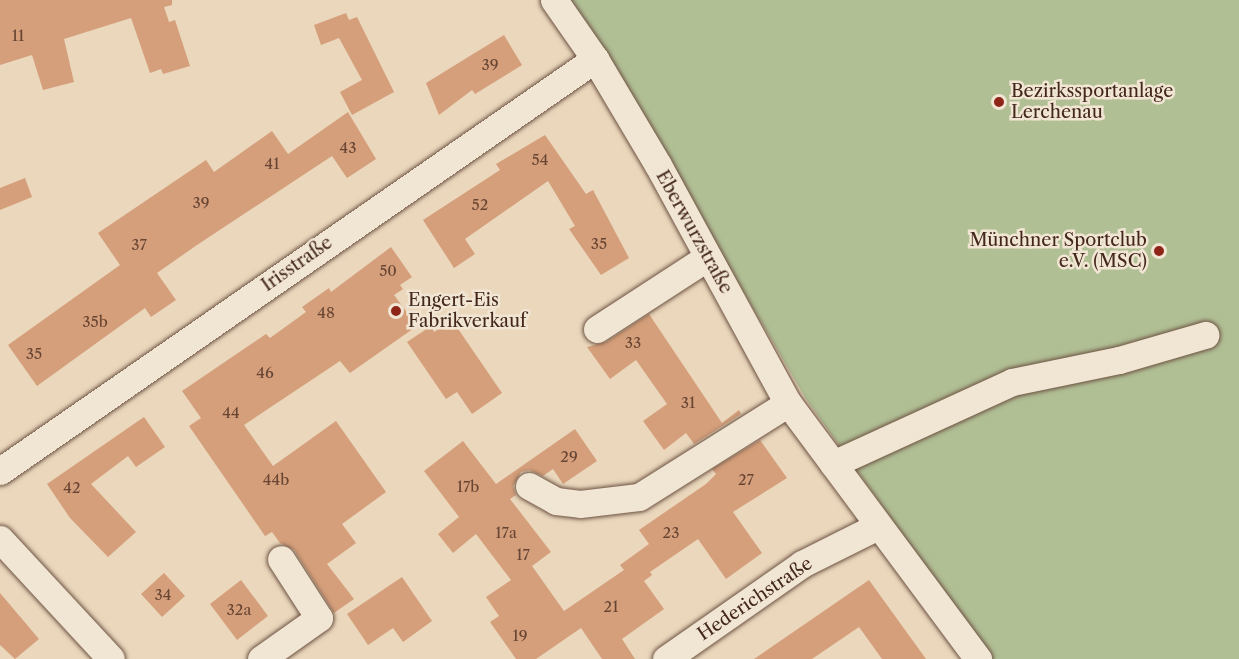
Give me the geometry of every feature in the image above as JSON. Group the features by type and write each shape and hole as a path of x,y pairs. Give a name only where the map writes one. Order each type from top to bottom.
{"street":[{"name":"Eberwurzstraße","path":"554,0 595,59 788,403 978,659"},
{"name":"Irisstraße","path":"0,471 595,59"},
{"path":"597,329 708,257"},
{"path":"833,464 1012,382 1119,360 1205,335"},
{"path":"529,486 556,501 580,504 639,497 788,403"},
{"name":"Hederichstraße","path":"666,659 802,564 878,526"},
{"path":"0,539 111,659"},
{"path":"261,659 320,618 281,559"}],"green space":[{"path":"567,0 1239,0 1239,659 991,659 806,399 608,59"}],"building":[{"path":"0,0 172,0 172,5 164,7 169,22 175,20 190,66 163,74 161,69 150,73 131,18 64,39 74,82 43,90 32,55 0,65"},
{"path":"346,13 349,20 357,17 394,92 352,115 340,92 362,80 339,38 321,45 314,25"},
{"path":"504,35 522,65 475,94 472,90 439,115 426,83"},
{"path":"348,112 376,159 347,178 332,156 197,245 157,273 176,300 151,317 145,308 37,386 8,345 120,265 98,233 206,160 214,172 272,131 288,154"},
{"path":"545,135 586,194 593,190 629,258 601,275 569,229 575,226 548,181 465,239 475,254 454,268 423,220 500,170 496,164"},
{"path":"25,178 32,197 0,210 0,188"},
{"path":"391,247 412,277 400,285 403,289 394,295 417,326 350,373 340,361 244,425 273,466 336,421 386,492 342,524 356,543 327,564 354,599 334,613 294,550 280,543 272,532 265,536 189,426 201,418 182,391 266,334 270,338 306,312 302,307 329,288 331,292"},
{"path":"649,314 722,423 739,410 741,414 694,444 686,433 664,450 643,421 667,404 636,360 610,379 587,347 606,342"},
{"path":"452,320 502,393 472,414 457,392 446,399 407,342 431,326 434,332"},
{"path":"144,417 165,447 136,467 128,456 91,484 136,532 108,557 70,518 47,484"},
{"path":"575,429 597,461 563,484 553,469 543,476 529,470 521,472 513,486 516,495 510,499 551,552 532,566 564,611 624,570 620,565 649,544 639,530 706,484 716,474 712,469 760,440 787,478 733,512 762,553 726,579 698,539 650,572 652,575 644,581 664,609 622,639 635,659 602,659 581,628 536,659 516,659 490,622 499,616 486,597 511,580 476,534 453,553 438,534 459,517 424,471 463,441 496,484"},
{"path":"164,573 185,596 162,617 141,594"},
{"path":"402,577 432,621 403,642 393,628 368,645 347,614"},
{"path":"241,580 268,616 237,640 210,604"},
{"path":"869,580 926,659 882,659 859,627 812,659 754,659"},
{"path":"0,593 39,639 15,659 0,645"}],"place":[{"name":"Bezirkssportanlage Lerchenau","path":"999,102"},
{"name":"Münchner Sportclub e.V. (MSC)","path":"1159,251"},
{"name":"Engert-Eis Fabrikverkauf","path":"396,311"}]}
